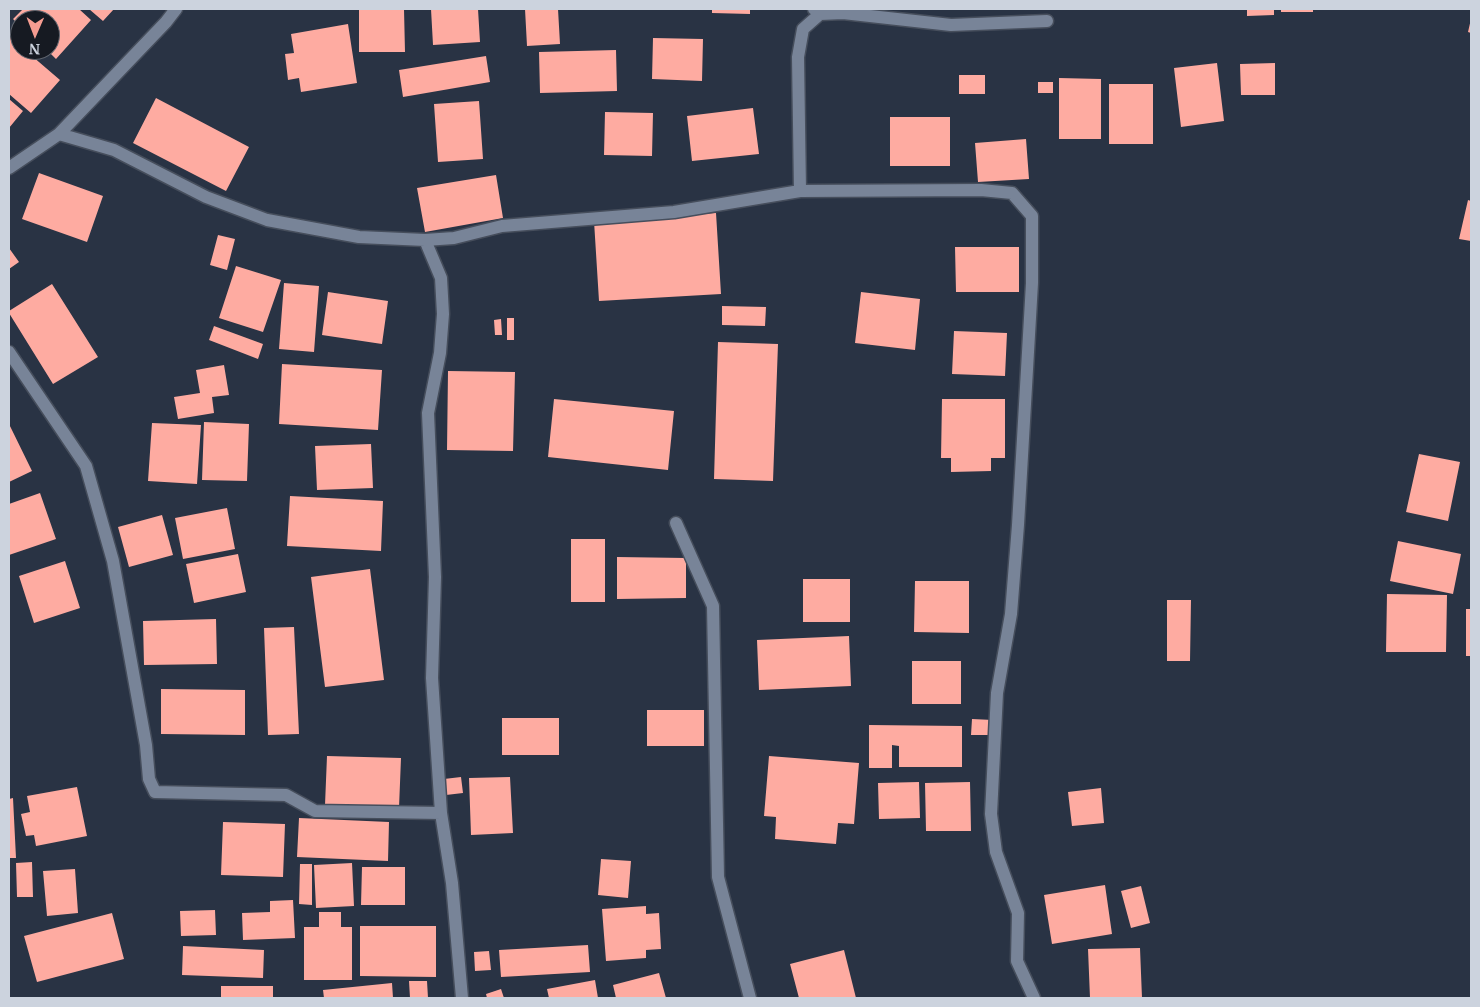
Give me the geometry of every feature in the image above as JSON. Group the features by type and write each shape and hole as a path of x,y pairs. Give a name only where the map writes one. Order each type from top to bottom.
{"street":[{"path":"9,168 59,134 166,22 176,9"},
{"path":"800,191 798,57 803,29 817,11 951,25 1047,21"},
{"path":"59,134 114,150 206,197 267,220 359,237 425,240 454,238 502,226 674,212 800,191 981,190 1012,193 1032,216 1032,283 1018,525 1011,614 997,693 991,814 996,852 1018,912 1017,962 1034,998"},
{"path":"425,240 441,278 443,314 440,353 428,413 435,577 432,678 441,813 452,883 462,998"},
{"path":"9,352 86,466 113,561 146,745 149,779 155,792 286,794 315,811 441,813"},
{"path":"676,523 714,606 718,877 750,998"}],"building":[{"path":"79,9 91,20 60,55 60,10 22,10"},
{"path":"89,9 114,9 103,21"},
{"path":"359,9 404,9 405,52 359,52"},
{"path":"431,9 478,9 480,42 433,45"},
{"path":"525,9 558,9 560,44 527,46"},
{"path":"712,9 750,9 750,14 712,13"},
{"path":"1247,9 1274,9 1274,15 1247,16"},
{"path":"1281,9 1313,9 1313,12 1281,12"},
{"path":"1471,19 1471,33 1468,32"},
{"path":"348,24 357,83 301,92 299,78 288,80 285,54 294,53 291,34"},
{"path":"10,37 10,60 37,60 60,80 31,113 9,94"},
{"path":"653,38 703,39 702,81 652,79"},
{"path":"616,50 617,91 540,93 539,52"},
{"path":"486,56 490,82 403,97 399,70"},
{"path":"1217,63 1224,121 1181,127 1174,68"},
{"path":"1275,63 1275,95 1241,95 1240,64"},
{"path":"959,75 985,75 985,94 959,94"},
{"path":"1059,78 1101,79 1101,139 1059,139"},
{"path":"1038,82 1053,82 1053,93 1038,93"},
{"path":"1109,84 1153,84 1153,144 1109,144"},
{"path":"156,98 249,147 226,191 133,143"},
{"path":"9,99 23,111 9,128"},
{"path":"479,101 483,159 438,162 434,104"},
{"path":"753,108 759,154 692,161 687,116"},
{"path":"605,112 653,113 652,156 604,155"},
{"path":"890,117 950,117 950,166 890,166"},
{"path":"1026,139 1029,179 978,182 975,143"},
{"path":"39,173 103,196 87,242 22,219"},
{"path":"496,175 503,218 425,232 417,188"},
{"path":"1468,200 1471,201 1471,241 1459,239"},
{"path":"716,213 721,294 599,301 594,221"},
{"path":"218,235 235,239 227,270 210,265"},
{"path":"955,247 1019,247 1019,292 956,292"},
{"path":"9,248 19,262 9,269"},
{"path":"236,266 281,280 263,332 219,318"},
{"path":"284,283 319,286 314,352 279,349"},
{"path":"52,284 98,357 53,384 9,313 9,311"},
{"path":"328,292 388,301 382,344 322,335"},
{"path":"861,292 920,299 915,350 855,343"},
{"path":"722,306 766,307 765,326 722,325"},
{"path":"507,318 514,318 514,340 507,340"},
{"path":"501,319 502,335 495,335 494,320"},
{"path":"214,326 263,344 258,359 209,340"},
{"path":"954,331 1007,333 1005,376 952,374"},
{"path":"718,342 778,344 773,481 714,479"},
{"path":"282,364 382,370 378,430 279,424"},
{"path":"224,365 229,395 212,397 214,413 178,419 174,397 200,393 196,370"},
{"path":"448,371 515,372 513,451 447,450"},
{"path":"554,399 674,411 668,470 548,457"},
{"path":"942,399 1005,399 1005,458 991,458 991,471 951,472 951,458 941,458"},
{"path":"204,422 249,424 247,481 202,480"},
{"path":"152,423 201,425 197,484 148,481"},
{"path":"9,424 32,471 9,482"},
{"path":"371,444 373,488 317,490 315,446"},
{"path":"1419,454 1460,462 1448,521 1406,512"},
{"path":"40,493 56,539 9,555 9,504"},
{"path":"290,496 383,501 381,551 287,546"},
{"path":"227,508 235,549 183,559 175,518"},
{"path":"162,515 173,555 129,567 118,527"},
{"path":"571,539 605,539 605,602 571,602"},
{"path":"1398,541 1461,554 1453,594 1390,581"},
{"path":"238,554 246,592 194,603 186,564"},
{"path":"617,557 686,558 686,598 617,599"},
{"path":"65,561 80,608 34,623 19,576"},
{"path":"370,569 384,680 325,687 311,577"},
{"path":"803,579 850,579 850,622 803,622"},
{"path":"915,581 969,581 969,633 914,632"},
{"path":"1387,594 1447,595 1446,652 1386,652"},
{"path":"1167,600 1191,600 1190,661 1167,661"},
{"path":"1466,609 1471,609 1471,656 1466,656"},
{"path":"216,619 217,664 144,665 143,621"},
{"path":"294,627 299,734 268,735 264,628"},
{"path":"849,636 851,686 759,690 757,640"},
{"path":"912,661 961,661 961,704 912,704"},
{"path":"161,689 245,690 245,735 161,734"},
{"path":"647,710 704,710 704,746 647,746"},
{"path":"502,718 559,718 559,755 502,755"},
{"path":"972,719 993,720 993,735 971,735"},
{"path":"869,725 962,726 962,767 899,767 899,746 892,745 892,768 869,768"},
{"path":"327,756 401,758 399,808 325,805"},
{"path":"769,756 859,763 854,824 838,823 836,844 775,839 776,817 764,816"},
{"path":"461,777 463,793 446,795 444,779"},
{"path":"510,777 513,833 471,835 469,778"},
{"path":"919,782 920,818 879,819 878,783"},
{"path":"970,782 971,831 926,831 925,783"},
{"path":"77,787 87,836 36,846 34,835 26,836 21,814 30,812 27,796"},
{"path":"1101,788 1104,823 1072,826 1068,792"},
{"path":"13,798 16,858 9,858 9,799"},
{"path":"299,818 389,822 388,861 297,857"},
{"path":"223,822 285,824 283,877 221,875"},
{"path":"601,859 631,861 628,898 598,895"},
{"path":"32,862 33,897 17,897 16,863"},
{"path":"352,863 354,906 316,908 314,865"},
{"path":"300,864 312,864 312,905 299,904"},
{"path":"362,867 405,867 405,905 361,905"},
{"path":"75,869 78,913 47,916 43,871"},
{"path":"1105,885 1112,934 1052,944 1044,895"},
{"path":"1141,886 1150,923 1131,928 1121,891"},
{"path":"293,900 295,938 243,940 242,913 270,912 270,901"},
{"path":"646,906 646,914 659,913 661,949 646,950 646,958 606,961 602,909"},
{"path":"215,910 216,935 181,936 180,911"},
{"path":"319,912 341,912 341,927 352,927 352,980 304,980 304,927 319,927"},
{"path":"112,913 124,959 37,982 24,936"},
{"path":"360,926 436,926 436,977 360,976"},
{"path":"588,945 590,972 501,977 499,950"},
{"path":"183,946 264,950 263,978 182,975"},
{"path":"1140,948 1142,998 1090,998 1088,949"},
{"path":"844,950 856,998 799,998 790,964"},
{"path":"489,951 491,970 475,971 474,952"},
{"path":"659,973 666,998 616,998 613,985"},
{"path":"595,980 598,998 549,998 547,989"},
{"path":"409,981 427,981 428,998 410,998"},
{"path":"392,983 393,998 324,998 323,990"},
{"path":"221,986 273,986 273,998 221,998"},
{"path":"501,989 504,998 487,998 486,994"}]}
